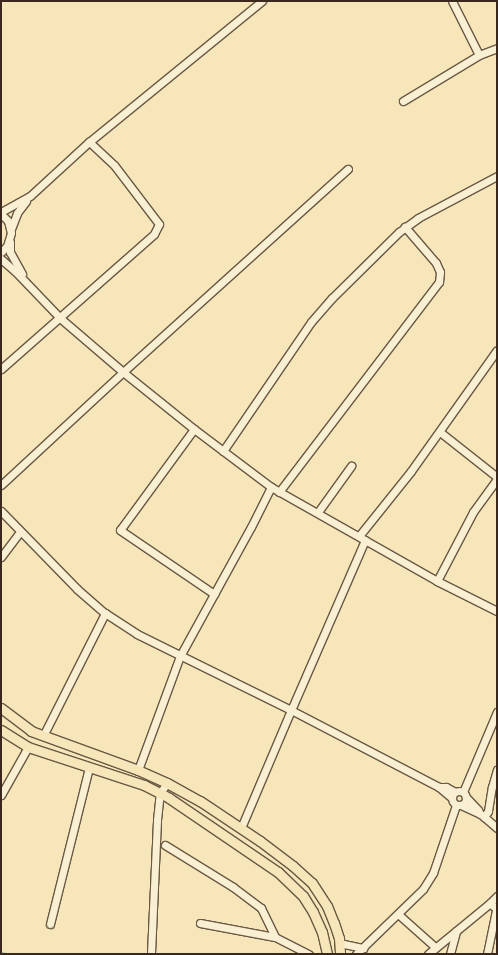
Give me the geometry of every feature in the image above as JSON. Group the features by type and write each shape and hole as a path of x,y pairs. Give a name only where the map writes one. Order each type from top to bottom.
{"main road":[{"path":"1,708 31,731 138,770 167,783 200,801 241,828 293,866 312,883 334,922 340,954"},
{"path":"1,730 28,747 144,785 160,793 278,872 303,896 318,923 327,954"}],"street":[{"path":"26,282 10,252 10,241 11,229 17,213 30,196 89,142 262,1"},
{"path":"452,1 480,55"},
{"path":"402,101 480,55 497,48"},
{"path":"1,369 154,234 159,224 114,165 89,142"},
{"path":"1,485 348,169"},
{"path":"223,451 311,322 332,298 405,227 418,218 497,176"},
{"path":"11,229 8,221 1,213 30,196"},
{"path":"279,492 439,282 440,272 436,263 405,227"},
{"path":"1,252 10,241"},
{"path":"1,260 26,282 60,318 194,429 270,487 318,512 437,580 497,611"},
{"path":"241,828 362,538 412,471 497,350"},
{"path":"194,429 120,530 214,594"},
{"path":"437,580 473,512 497,478 440,432"},
{"path":"318,512 351,466"},
{"path":"138,770 180,656 251,527 270,487"},
{"path":"1,511 20,532 105,614 137,634 180,656 291,710 439,787 446,787 453,795 458,805 482,816 497,828"},
{"path":"1,557 20,532"},
{"path":"43,736 105,614"},
{"path":"458,805 465,803 465,795 497,712"},
{"path":"1,795 28,747"},
{"path":"50,924 89,767"},
{"path":"482,816 488,812 497,770"},
{"path":"151,953 157,820 160,793 167,783"},
{"path":"453,795 465,795 482,816"},
{"path":"356,954 423,889 432,872 458,805"},
{"path":"165,845 233,887 261,908 275,937"},
{"path":"428,954 435,946 456,931 497,896"},
{"path":"487,954 496,910 490,903"},
{"path":"398,914 435,946"},
{"path":"200,922 275,937 309,954"},
{"path":"450,954 456,931"},
{"path":"339,943 355,948 363,948"}],"waterway":[{"path":"1,953 7,954"}]}
